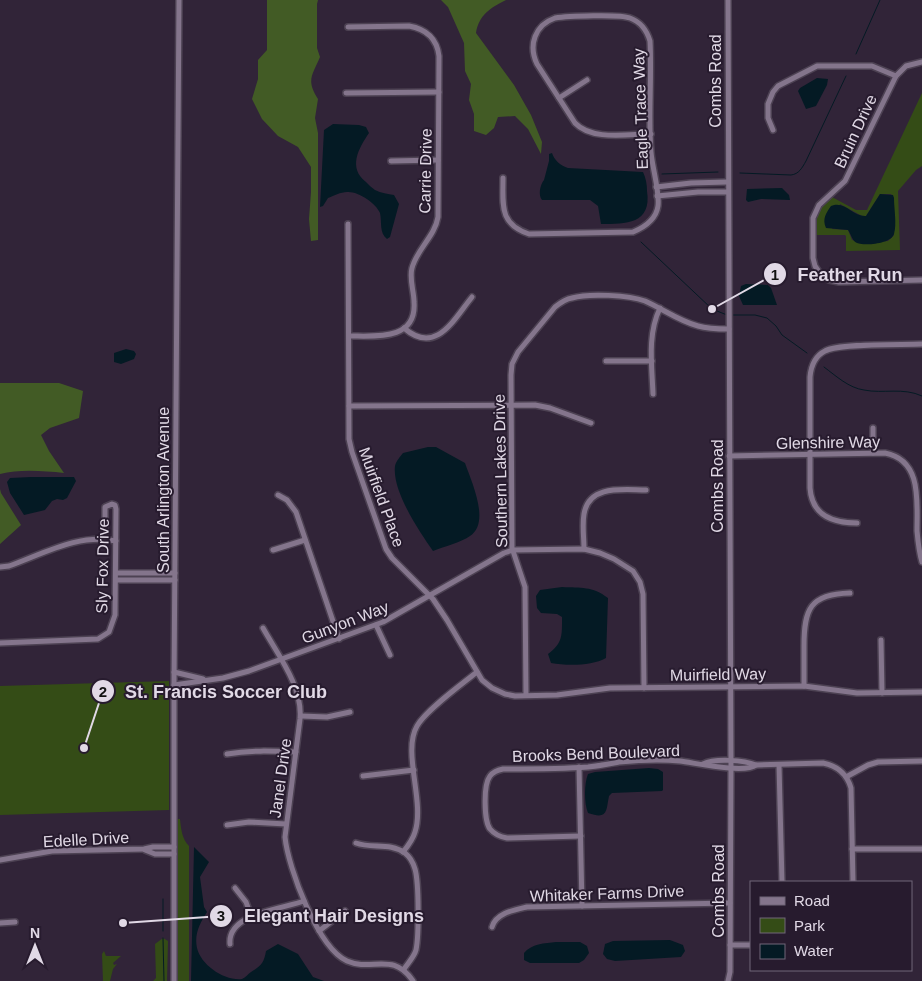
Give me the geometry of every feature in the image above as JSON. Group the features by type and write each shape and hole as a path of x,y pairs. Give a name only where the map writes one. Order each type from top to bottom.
{"street":[{"name":"South Arlington Avenue","path":"174,981 174,672 179,0"},
{"name":"Combs Road","path":"728,0 730,981"},
{"name":"Eagle Trace Way","path":"559,98 537,64 533,53 535,36 546,23 555,18 563,17 621,16 631,18 640,23 650,41 651,154 658,196"},
{"name":"Carrie Drive","path":"348,27 409,26 425,32 433,39 438,50 438,220 412,267 414,310 410,322 404,328"},
{"path":"773,130 768,118 768,104 773,92 778,86 817,66 872,66 896,76 906,66 922,62"},
{"name":"Bruin Drive","path":"821,275 813,258 813,218 815,211 819,205 845,182 896,76"},
{"path":"587,80 559,98 576,123 588,132 599,134 651,134"},
{"path":"346,93 439,92"},
{"path":"391,161 438,160"},
{"path":"503,178 503,208 505,215 513,226 523,232 535,234 633,232 644,227 652,220 658,206 658,196 698,192 727,192"},
{"path":"656,187 691,183 727,182"},
{"name":"Muirfield Place","path":"348,224 349,439 384,546 392,558 430,596 447,620 482,680 492,688 515,696"},
{"path":"816,280 821,275 829,280 839,282 922,280"},
{"name":"Southern Lakes Drive","path":"526,695 525,587 512,550 511,370 515,356 555,307 571,298 582,296 626,296 660,308"},
{"path":"350,336 388,335 404,328 410,333 424,338 438,336 451,326 472,297"},
{"path":"653,394 653,329 660,308 699,327 729,329"},
{"path":"857,523 842,523 825,516 816,507 811,492 810,377 813,364 819,355 828,349 837,347 922,344"},
{"path":"606,361 652,361"},
{"path":"350,406 545,407 590,423"},
{"path":"873,428 873,453"},
{"name":"Glenshire Way","path":"729,456 873,453 889,454 901,459 909,466 916,479 918,537 922,562"},
{"path":"584,549 584,513 588,503 594,497 611,490 646,490"},
{"path":"278,495 287,500 294,508 338,639"},
{"name":"Sly Fox Drive","path":"0,643 98,639 109,632 115,615 115,505 109,504 105,507 105,539"},
{"path":"0,567 8,566 79,540 105,539 116,541"},
{"path":"274,550 305,540"},
{"path":"512,550 584,549 614,559 630,569 640,582 643,594 644,688"},
{"name":"Gunyon Way","path":"174,685 206,679 232,677 376,625 512,550"},
{"path":"116,573 175,573"},
{"path":"116,580 175,580"},
{"path":"804,686 804,626 807,614 816,602 826,595 850,593"},
{"path":"376,625 390,655"},
{"name":"Janel Drive","path":"263,628 298,694 301,716 286,824 287,851 311,919 319,931"},
{"path":"881,640 882,693"},
{"path":"174,672 206,679"},
{"path":"403,852 413,837 416,827 417,799 412,744 418,724 477,672"},
{"name":"Muirfield Way","path":"515,696 567,695 602,689 804,686 848,693 922,692"},
{"path":"301,716 327,717 350,712"},
{"path":"227,754 270,750 296,752"},
{"name":"Brooks Bend Boulevard","path":"581,836 507,838 498,836 491,830 486,820 487,781 493,773 503,769 579,767 633,761 670,761 731,768 753,768 756,765"},
{"path":"703,764 708,761 731,761 748,762 756,765 828,764 837,768 846,777 851,792 853,881"},
{"path":"846,777 872,764 922,761"},
{"path":"779,764 782,881"},
{"path":"579,767 582,906"},
{"path":"363,776 414,770"},
{"path":"227,825 256,822 286,824"},
{"path":"356,843 366,846 389,846 403,852 410,858 416,870 418,938 416,952 404,969"},
{"name":"Edelle Drive","path":"0,860 52,851 174,847"},
{"path":"144,849 155,854 174,854"},
{"path":"852,850 922,849"},
{"path":"235,888 246,902 251,916"},
{"path":"230,944 232,934 242,921 251,916 304,901"},
{"name":"Whitaker Farms Drive","path":"492,927 501,915 527,907 730,903"},
{"path":"345,911 319,931 338,955 347,961 357,964 384,963 404,969 413,981"},
{"path":"0,923 15,922"},
{"path":"730,945 750,945"}],"green space":[{"path":"267,0 318,0 317,48 320,57 311,82 318,99 315,118 318,133 318,240 311,241 309,219 311,167 298,147 278,136 262,119 252,99 258,79 258,60 267,50"},
{"path":"441,0 506,0 486,13 477,27 476,33 514,85 531,115 542,142 541,154 528,129 515,116 498,117 494,128 486,135 474,131 474,114 469,100 471,84 465,71 464,43 448,7"},
{"path":"922,93 922,166 916,170 898,191 900,250 846,251 845,235 816,235 818,213 832,197 856,210 867,210","holes":["880,194 891,194 894,198 894,235 888,241 865,243 852,240 848,230 832,229 840,204 862,216 866,216"]},
{"path":"0,383 59,383 83,391 79,418 50,428 41,435 64,473 24,471 0,474"},
{"path":"0,489 21,525 0,544"},
{"path":"169,681 169,810 0,815 0,686"},
{"path":"176,819 180,819 183,837 189,846 189,981 178,981"},
{"path":"163,938 168,941 167,981 153,981 156,978 155,944"},
{"path":"104,951 106,956 121,956 113,963 114,965 117,964 113,969 110,981 103,981 102,954"}],"water":[{"path":"817,78 828,79 827,85 816,106 806,109 798,91"},
{"path":"333,124 359,125 366,127 369,133 358,152 357,171 375,190 394,195 399,204 390,237 387,239 382,231 378,209 371,202 356,193 347,192 328,198 323,206 320,207 324,130"},
{"path":"552,153 558,162 568,168 643,172 647,189 645,210 635,220 601,224 598,206 590,200 542,200 540,195 541,187 549,161 549,154"},
{"path":"782,188 789,195 790,200 761,199 748,202 746,200 747,189"},
{"path":"880,194 893,195 894,198 895,230 892,237 888,240 861,244 854,241 848,230 826,228 826,214 831,206 841,205 861,216 866,216"},
{"path":"746,284 768,285 771,288 777,305 743,305 739,296 741,286"},
{"path":"126,349 134,351 136,354 134,359 121,364 114,362 114,353"},
{"path":"436,447 465,463 475,490 479,511 479,521 476,530 470,536 457,543 433,551 402,499 395,476 395,466 403,453"},
{"path":"74,477 76,481 67,498 52,501 45,510 24,515 10,493 7,482 10,478"},
{"path":"562,587 597,591 608,598 606,658 594,663 579,665 551,663 548,654 557,646 561,638 562,617 557,614 541,613 537,608 536,596 540,590"},
{"path":"649,768 658,769 663,772 662,791 612,793 609,796 603,815 588,813 585,794 588,774"},
{"path":"194,847 209,862 200,877 204,907 207,912 196,938 199,954 208,966 221,975 242,979 262,964 266,951 278,944 298,954 313,977 324,981 191,981"},
{"path":"670,940 683,945 685,951 681,957 615,961 607,959 603,954 605,944 613,941"},
{"path":"556,942 580,942 587,946 589,953 579,963 530,963 524,960 524,953 530,948"}],"waterway":[{"path":"856,54 880,0"},
{"path":"740,173 791,175 798,172 806,161 846,76"},
{"path":"662,174 718,172"},
{"path":"641,242 712,309 727,315"},
{"path":"731,315 755,315 767,318 782,335 807,353"},
{"path":"824,367 858,389 900,391 922,396"},
{"path":"163,899 163,931"},
{"path":"163,938 164,981"}],"place":[{"name":"Feather Run","path":"712,309"},
{"name":"St. Francis Soccer Club","path":"84,748"},
{"name":"Elegant Hair Designs","path":"123,923"}]}
